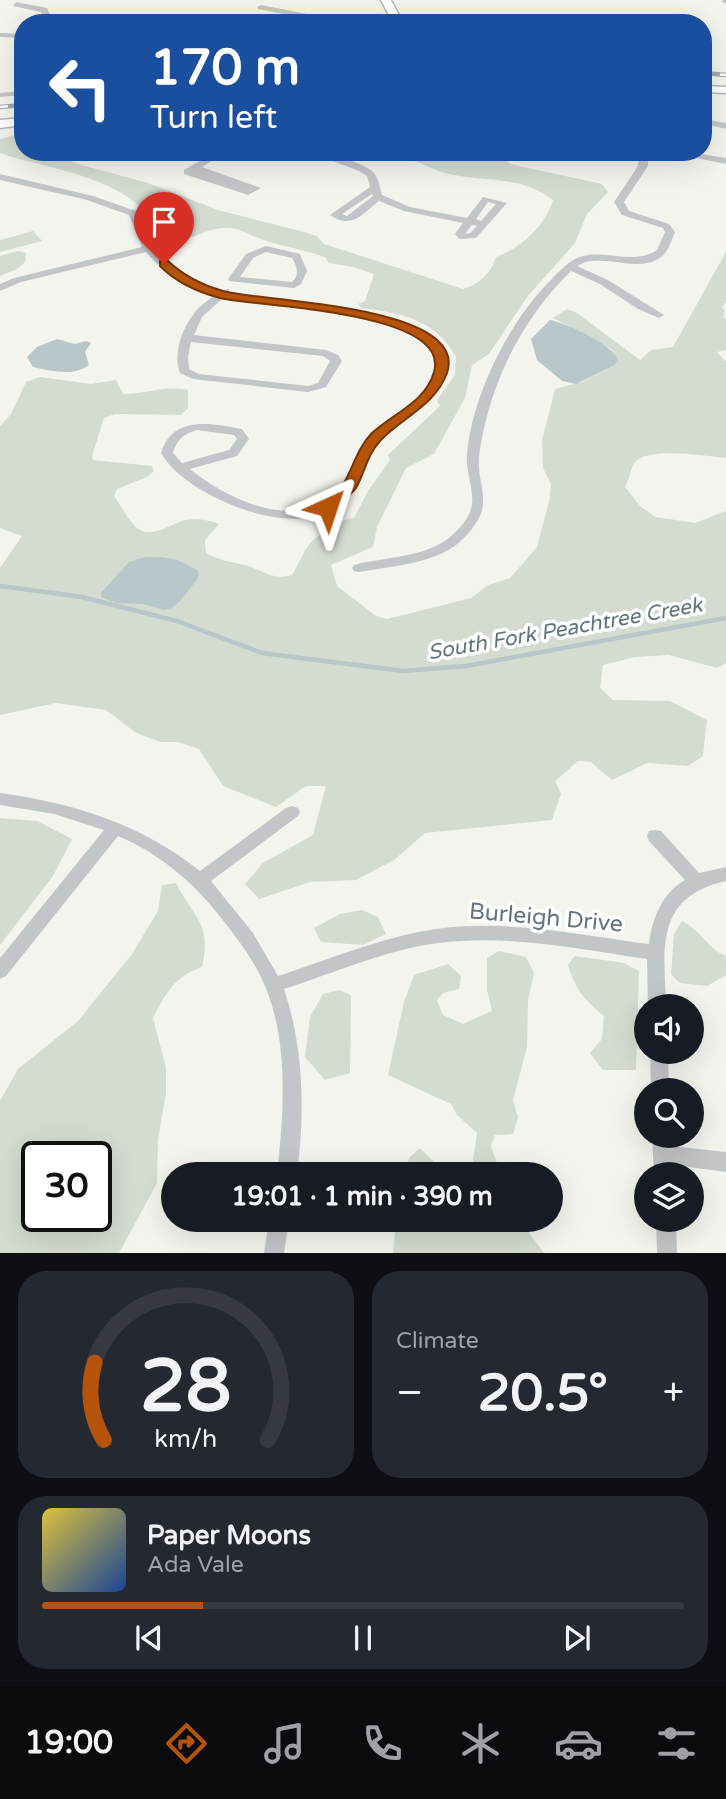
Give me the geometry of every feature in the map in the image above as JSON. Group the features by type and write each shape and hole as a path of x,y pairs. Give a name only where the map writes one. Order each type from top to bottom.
{"street":[{"path":"16,5 44,10 46,14"},
{"path":"261,7 296,14"},
{"path":"195,168 257,187 248,192 187,172 207,161"},
{"path":"346,161 370,176 376,193 407,209 484,224"},
{"path":"359,568 435,552 458,538 477,509 472,453 489,394 511,341 555,279 577,260 633,260 660,253 670,232 666,226 625,213 620,202 643,166 643,161"},
{"path":"0,177 90,198 133,213 148,250 179,278 222,295 362,314 402,324 427,338 440,353 442,370 432,389 410,412 376,437 358,463 349,487 328,507 308,514 291,515 264,511 218,495 172,462 167,453 169,444 179,431 197,426 241,433 243,439 233,453 180,467"},
{"path":"486,199 502,203 472,236 462,237 460,233 469,221 486,199"},
{"path":"187,338 326,353 334,356 336,361 322,385 308,389 197,377 184,372 182,357 187,338 197,316 222,295 245,260 255,250 266,249 296,256 303,265 303,272 294,285 233,279"},
{"path":"0,288 18,280 148,250"},
{"path":"571,266 597,278 636,305 659,315"},
{"path":"0,799 81,814 149,843 200,880 245,934 273,985 291,1056 289,1162"},
{"path":"200,880 292,812"},
{"path":"0,971 116,827"},
{"path":"654,836 697,882"},
{"path":"656,994 654,952 665,909 680,892 697,882 726,874"},
{"name":"Burleigh Drive","path":"273,985 405,943 439,936 480,934 654,952"},
{"path":"674,1148 726,1162"},
{"path":"274,1253 277,1232"},
{"path":"666,1232 667,1253"}],"shaded area":[{"path":"14,135 14,157 0,153 0,139"},
{"path":"26,161 70,161 148,183 218,210 317,236 324,244 463,289 484,278 496,257 523,242 545,218 553,200 541,192 517,183 444,173 415,161 507,161 510,164 602,184 608,192 587,214 575,243 527,297 489,354 472,365 465,398 434,454 406,468 377,527 373,547 331,565 337,586 376,616 387,619 471,598 488,585 510,578 537,547 551,484 543,468 542,440 555,389 582,382 615,365 618,359 611,349 553,318 567,309 577,313 640,360 651,350 673,347 726,252 726,302 722,307 725,311 723,317 726,319 726,350 717,352 726,362 726,458 679,453 643,457 634,464 625,487 641,507 656,517 695,523 726,511 726,663 717,668 669,655 635,657 603,665 600,688 613,700 670,701 707,720 703,756 688,766 647,763 612,780 591,762 578,761 555,781 561,794 552,820 425,833 394,860 356,880 310,882 259,899 245,884 263,863 313,835 326,786 306,786 276,807 223,786 199,749 178,742 161,742 136,733 106,710 56,703 0,715 0,568 22,536 0,528 0,426 11,414 26,382 40,377 91,384 116,380 123,394 188,390 188,408 181,415 115,414 104,418 93,460 152,466 154,471 147,477 117,489 114,496 137,528 155,532 189,519 219,524 205,540 206,553 279,577 292,575 308,546 317,537 354,518 368,491 390,460 388,455 440,406 437,400 455,375 456,357 448,344 428,326 390,312 361,308 358,304 365,301 374,274 329,263 325,257 273,243 234,228 216,229 182,239 162,237 150,217 133,201 92,179"},
{"path":"33,231 42,241 0,252 0,240"},
{"path":"18,251 26,253 25,262 17,269 0,276 0,256"},
{"path":"550,320 577,330 607,347 618,359 615,365 576,384 562,381 537,360 531,339"},
{"path":"57,339 75,344 86,341 91,343 85,352 89,365 69,372 33,367 27,357 37,347"},
{"path":"145,557 179,561 198,571 198,578 180,601 172,608 164,610 143,604 117,603 101,597 101,593 129,562"},
{"path":"0,818 37,821 72,839 53,876 0,945"},
{"path":"176,883 200,922 205,941 202,967 185,975 172,987 153,1018 166,1068 166,1093 158,1139 157,1183 119,1253 0,1253 0,1101 18,1069 78,1021 132,954 158,911 162,885"},
{"path":"362,910 378,917 386,934 363,945 321,942 314,928 340,914"},
{"path":"682,921 726,956 726,975 707,986 680,983 671,974 674,934"},
{"path":"499,951 526,957 534,973 528,1000 527,1047 513,1100 518,1117 513,1134 495,1135 491,1146 497,1162 473,1162 477,1133 457,1115 451,1104 388,1075 404,1002 414,975 448,964 461,976 459,989 443,993 437,1000 443,1015 463,1024 492,1011 487,990 487,958"},
{"path":"575,956 624,963 639,971 638,994 634,994 636,1070 603,1070 590,1053 602,1039 604,1016 577,988 568,965"},
{"path":"339,990 351,995 350,1073 325,1080 305,1057 310,1017 323,994"},
{"path":"420,1148 434,1162 408,1162"},
{"path":"395,1232 529,1232 544,1253 393,1253"}],"waterway":[{"name":"South Fork Peachtree Creek","path":"0,586 82,597 177,621 262,653 403,671 466,666 726,618"}],"railway":[{"path":"712,74 726,75"},
{"path":"0,107 14,106"}],"route":[{"path":"164,264 179,278 222,295 362,314 402,324 427,338 440,353 442,370 432,389 410,412 376,437 358,463 349,487 328,507"}]}
